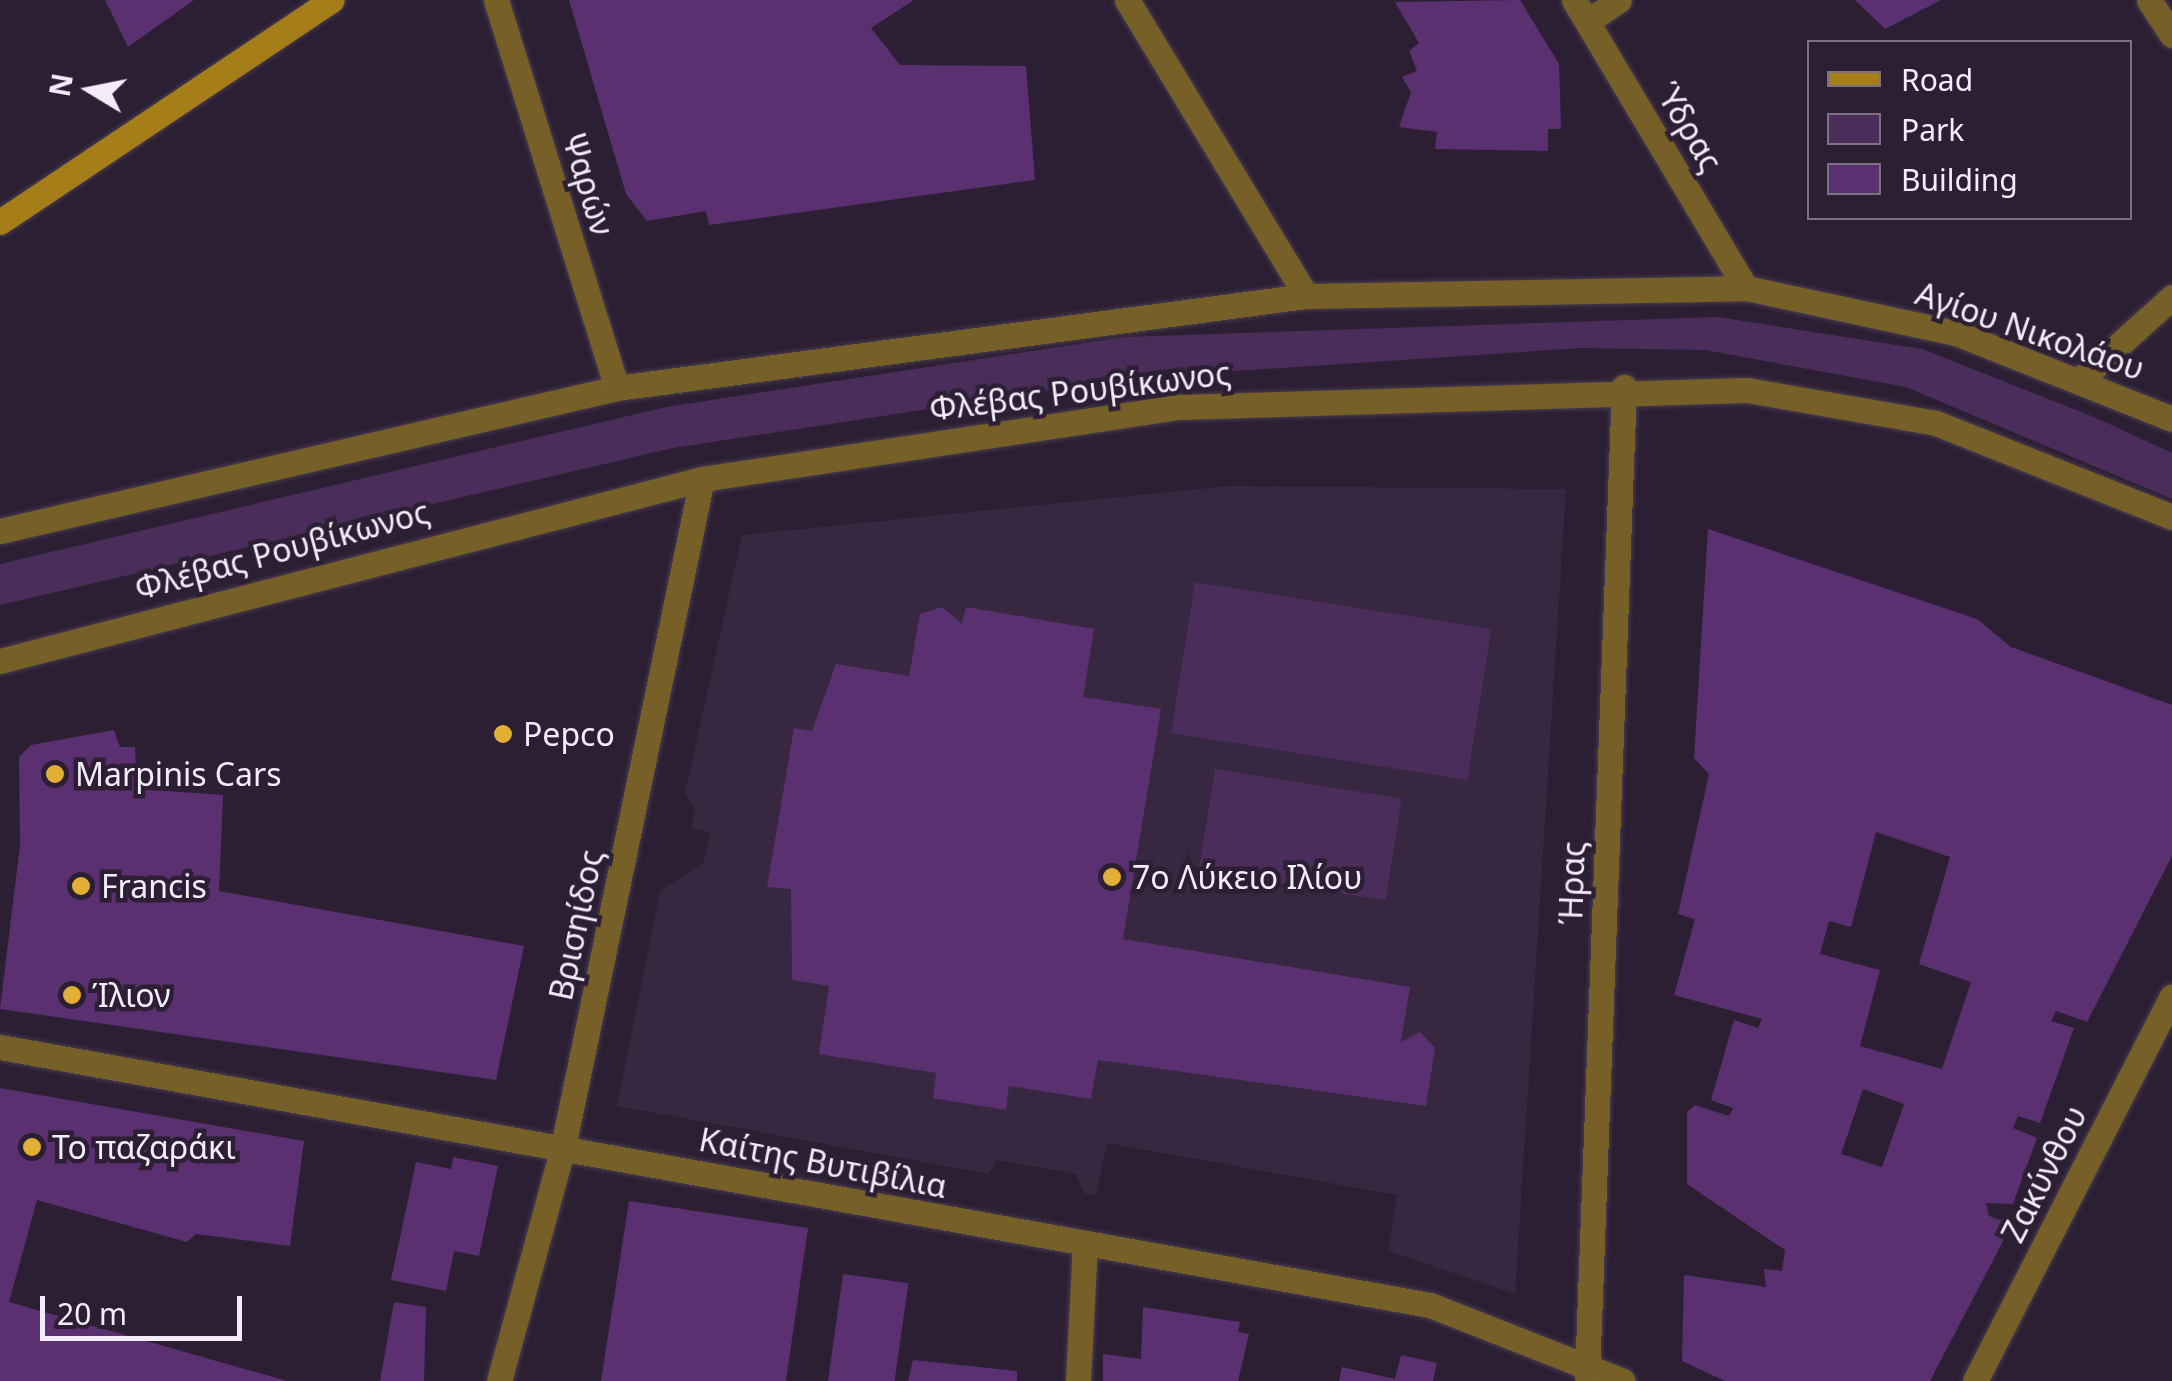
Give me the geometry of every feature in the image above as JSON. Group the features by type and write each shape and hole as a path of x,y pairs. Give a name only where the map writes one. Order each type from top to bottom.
{"main road":[{"path":"0,222 331,0"}],"street":[{"name":"Ψαρών","path":"496,0 617,388"},
{"path":"1128,0 1306,296"},
{"path":"1581,10 1619,0"},
{"path":"2158,3 2172,35"},
{"name":"Ύδρας","path":"1581,10 1746,288"},
{"name":"Φλέβας Ρουβίκωνος","path":"0,531 617,388 1306,296 1746,288"},
{"name":"Αγίου Νικολάου","path":"1746,288 1956,333 2082,378 2172,419"},
{"path":"2082,378 2172,297"},
{"name":"Φλέβας Ρουβίκωνος","path":"0,661 702,479 1180,407 1624,387 1747,390 1936,423 2172,517"},
{"name":"Ήρας","path":"1587,1372 1624,387"},
{"name":"Βρισηίδος","path":"499,1381 563,1147 702,479"},
{"name":"Ζακύνθου","path":"1974,1381 2172,996"},
{"name":"Καίτης Βυτιβίλια","path":"0,1047 1430,1305 1587,1372 1624,1381"},
{"path":"1078,1381 1085,1245"}],"shaded area":[{"name":"7ο Λύκειο Ιλίου","path":"1230,486 1566,489 1515,1294 1388,1251 1397,1195 1107,1143 1096,1196 1084,1193 1076,1174 997,1160 989,1174 617,1106 660,891 703,863 711,833 691,828 695,809 685,793 742,535"}],"green space":[{"path":"1718,317 1922,349 2094,417 2172,453 2172,499 1906,387 1705,350 1581,348 1131,378 673,448 0,605 0,564 666,407 1124,337"},
{"path":"1195,582 1491,629 1467,780 1171,733"},
{"path":"1215,769 1402,799 1386,900 1199,871"}],"building":[{"path":"105,0 194,0 128,47"},
{"path":"569,0 914,0 871,28 900,65 1026,66 1035,180 709,225 706,211 647,221 626,194"},
{"path":"1520,0 1559,64 1561,129 1548,129 1548,151 1435,149 1437,132 1399,127 1411,92 1402,77 1417,71 1409,51 1419,43 1395,2"},
{"path":"1855,0 1941,0 1885,29"},
{"path":"1708,529 1977,619 2011,647 2172,705 2172,856 2087,1022 2056,1011 2051,1021 2074,1028 2040,1123 2018,1116 2013,1128 2037,1138 2013,1204 1986,1203 1989,1216 2012,1224 1930,1381 1725,1381 1682,1361 1684,1275 1766,1287 1764,1269 1782,1271 1785,1250 1687,1184 1687,1112 1695,1105 1729,1116 1733,1108 1711,1100 1734,1020 1758,1028 1762,1019 1674,995 1695,919 1678,914 1709,774 1694,758","holes":["1876,832 1950,857 1919,964 1971,982 1942,1069 1860,1046 1880,970 1820,954 1829,921 1851,927","1863,1089 1904,1104 1882,1167 1841,1154"]},
{"path":"942,607 962,624 966,607 1094,629 1083,697 1161,709 1123,939 1410,987 1401,1042 1420,1032 1435,1048 1426,1106 1098,1060 1091,1099 1009,1086 1006,1110 933,1098 936,1073 819,1054 829,986 792,980 791,889 767,887 794,728 812,731 836,664 909,676 920,614"},
{"path":"114,730 120,747 135,747 137,789 223,795 219,891 524,946 496,1080 0,1009 20,845 19,757 31,745"},
{"path":"0,1088 304,1141 290,1246 196,1234 187,1242 37,1200 9,1302 287,1381 0,1381"},
{"path":"453,1157 498,1166 479,1256 454,1251 446,1291 391,1280 416,1162 451,1169"},
{"path":"629,1201 808,1228 786,1381 601,1381"},
{"path":"843,1274 908,1283 895,1381 828,1381"},
{"path":"394,1302 426,1307 424,1381 380,1381"},
{"path":"1143,1307 1240,1322 1238,1332 1249,1334 1238,1381 1103,1381 1103,1354 1141,1359"},
{"path":"1401,1355 1437,1363 1433,1381 1339,1381 1342,1367 1395,1379"},
{"path":"913,1360 1017,1371 1017,1381 908,1381"}],"place":[{"name":"Pepco","path":"503,734"},
{"name":"Marpinis Cars","path":"55,774"},
{"name":"7ο Λύκειο Ιλίου","path":"1112,877"},
{"name":"Francis","path":"81,886"},
{"name":"Ίλιον","path":"72,995"},
{"name":"Το παζαράκι","path":"32,1147"}]}
